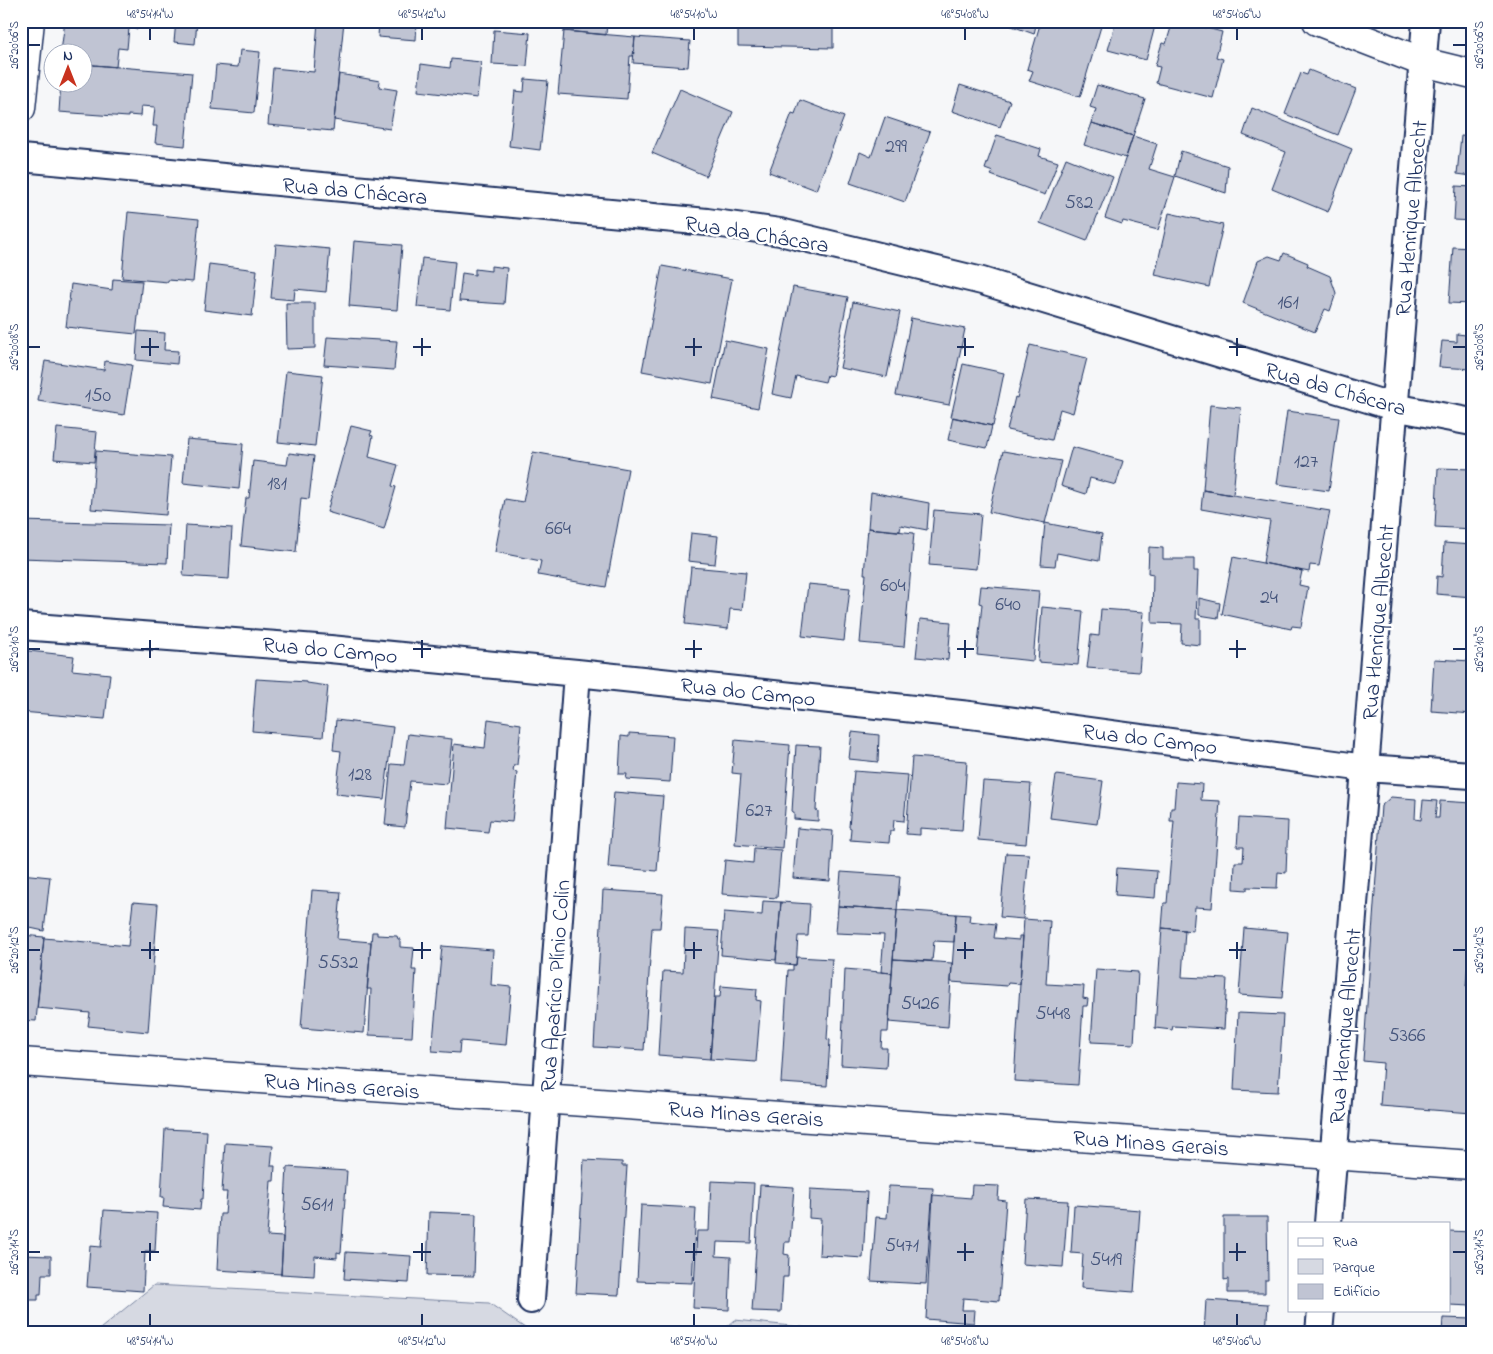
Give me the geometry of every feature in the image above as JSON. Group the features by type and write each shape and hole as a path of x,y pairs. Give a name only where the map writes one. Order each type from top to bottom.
{"main road":[{"path":"21,108 30,21"},
{"path":"1317,21 1422,62 1472,74"},
{"name":"Rua Minas Gerais","path":"21,1062 1472,1164"}],"street":[{"name":"Rua Henrique Albrecht","path":"1328,1222 1426,21"},
{"name":"Rua da Chácara","path":"21,158 697,222 780,232 982,281 1394,406 1472,422"},
{"name":"Rua do Campo","path":"21,626 330,649 577,673 979,716 1365,768 1472,775"},
{"name":"Rua Aparício Plínio Colin","path":"531,1300 577,673"},
{"path":"1319,1333 1321,1312"}],"green space":[{"path":"154,1285 489,1303 532,1333 95,1333"},
{"path":"735,1320 856,1333 720,1333"}],"building":[{"path":"65,21 139,21 138,29 129,28 127,49 118,48 116,67 92,65 92,42 62,42"},
{"path":"176,21 197,21 195,44 174,42"},
{"path":"318,21 344,21 333,131 268,125 273,68 314,72"},
{"path":"379,21 417,21 416,40 378,37"},
{"path":"448,21 493,21 492,25"},
{"path":"551,21 565,21 564,28 550,26"},
{"path":"565,21 607,21 606,35 564,31"},
{"path":"738,21 833,21 833,48 738,46"},
{"path":"998,21 1037,21 1034,34"},
{"path":"1041,21 1098,21 1102,23 1080,97 1029,81 1033,71 1027,69"},
{"path":"1116,21 1156,22 1146,60 1108,50"},
{"path":"1173,21 1180,21 1222,32 1216,57 1223,59 1213,98 1156,83 1160,67 1155,66 1162,43 1166,44"},
{"path":"494,30 530,33 527,66 492,64"},
{"path":"564,31 635,37 633,56 630,56 627,99 558,94"},
{"path":"635,37 690,41 688,67 633,63"},
{"path":"240,50 260,52 254,113 212,109 216,65 238,67"},
{"path":"451,59 481,62 477,98 418,91 421,64 450,68"},
{"path":"92,65 192,73 185,146 155,143 157,126 153,126 155,107 141,106 140,116 128,115 128,117 59,112 60,92 92,92"},
{"path":"1309,70 1356,89 1338,135 1285,114 1301,73 1307,75"},
{"path":"339,74 380,81 379,87 397,90 390,129 334,120"},
{"path":"525,79 548,81 540,150 509,146 515,91 524,92"},
{"path":"960,85 1010,101 1000,127 952,111"},
{"path":"1097,85 1145,99 1133,136 1092,123 1096,109 1090,107"},
{"path":"680,89 733,112 706,176 652,153"},
{"path":"800,100 844,117 816,190 769,172 792,113 795,114"},
{"path":"1252,108 1352,149 1328,212 1272,189 1286,152 1243,135"},
{"path":"1468,112 1472,112 1472,137 1466,136"},
{"path":"885,117 930,132 905,202 850,183 860,152 871,157"},
{"path":"1092,123 1133,136 1126,158 1084,145"},
{"path":"997,135 1041,149 1039,156 1058,162 1045,195 991,175 993,172 985,169"},
{"path":"1133,136 1157,144 1149,169 1175,177 1158,230 1123,221 1122,224 1105,218"},
{"path":"1461,136 1472,137 1472,176 1457,174"},
{"path":"1181,151 1228,166 1226,193 1175,176"},
{"path":"1066,158 1113,177 1087,241 1040,223"},
{"path":"1456,186 1472,187 1472,221 1454,220"},
{"path":"128,212 199,219 193,282 122,278"},
{"path":"1169,213 1223,225 1209,287 1155,275"},
{"path":"354,241 402,245 397,310 349,306"},
{"path":"276,244 330,249 326,292 295,289 294,300 271,298"},
{"path":"1453,247 1472,248 1472,304 1449,303"},
{"path":"1284,253 1308,263 1307,266 1330,276 1336,293 1330,311 1325,309 1315,332 1243,303 1258,261 1269,256 1281,260"},
{"path":"422,258 455,262 450,310 417,307"},
{"path":"209,264 257,270 252,316 204,310"},
{"path":"491,266 507,268 504,304 459,301 462,273 475,275 475,269 491,271"},
{"path":"662,266 732,279 712,384 642,371"},
{"path":"113,279 142,281 136,334 66,327 71,284 112,290"},
{"path":"793,287 848,297 832,376 827,375 825,382 796,376 791,398 772,394"},
{"path":"853,302 900,312 887,377 840,368"},
{"path":"286,303 315,303 315,348 287,349"},
{"path":"911,318 965,329 949,405 896,395"},
{"path":"1467,329 1472,330 1472,369 1439,367 1442,341 1457,342 1457,334 1466,335"},
{"path":"138,331 165,333 164,350 178,351 177,364 136,360"},
{"path":"327,337 397,341 394,370 324,365"},
{"path":"725,340 769,349 758,408 713,399"},
{"path":"1030,345 1087,358 1073,413 1060,409 1052,440 1007,430"},
{"path":"45,361 104,370 105,361 132,365 124,415 38,401"},
{"path":"963,364 1004,373 993,426 951,417"},
{"path":"286,371 323,375 315,446 278,442"},
{"path":"1210,405 1241,408 1233,495 1203,490"},
{"path":"1287,411 1339,418 1329,491 1277,484"},
{"path":"953,417 992,426 987,448 948,440"},
{"path":"351,426 372,431 370,435 373,436 369,457 398,465 392,486 396,487 384,529 327,512"},
{"path":"57,428 97,432 94,462 54,459"},
{"path":"187,439 243,444 239,489 183,483"},
{"path":"1072,447 1123,461 1116,485 1090,478 1086,494 1061,486"},
{"path":"96,451 171,457 166,515 91,509"},
{"path":"1003,451 1061,461 1045,523 989,512"},
{"path":"533,452 628,469 606,587 538,575 541,561 495,552 505,499 523,502"},
{"path":"289,453 314,456 309,499 301,498 296,552 241,546 246,498 249,498 253,461 287,465"},
{"path":"1438,468 1472,469 1472,529 1435,527"},
{"path":"1203,490 1330,511 1319,566 1310,565 1309,572 1263,563 1270,521 1201,509"},
{"path":"871,492 929,503 927,530 901,525 900,531 868,528"},
{"path":"934,510 981,514 976,569 929,565"},
{"path":"21,521 169,525 167,563 21,558"},
{"path":"1045,523 1102,534 1099,561 1057,553 1055,566 1041,565"},
{"path":"186,525 232,528 229,579 183,576"},
{"path":"868,528 914,533 904,647 860,643"},
{"path":"691,533 718,536 715,564 688,561"},
{"path":"1444,543 1472,545 1472,597 1436,594 1437,576 1442,577"},
{"path":"1149,547 1163,548 1163,559 1194,559 1194,571 1198,571 1196,619 1200,619 1200,645 1181,643 1182,624 1152,623 1153,574 1148,573"},
{"path":"1233,557 1302,571 1299,585 1308,587 1301,627 1292,626 1291,629 1222,614"},
{"path":"691,567 746,572 742,610 730,609 728,629 685,624"},
{"path":"808,584 850,588 844,641 802,636"},
{"path":"981,586 1039,591 1033,661 977,655 982,604 979,603"},
{"path":"1199,598 1220,603 1218,618 1199,615"},
{"path":"1042,607 1083,611 1078,665 1038,662"},
{"path":"1101,609 1144,612 1139,672 1087,668 1091,635 1099,636"},
{"path":"920,619 951,622 948,660 916,657"},
{"path":"21,650 74,656 72,670 110,674 105,719 21,712"},
{"path":"1434,659 1472,661 1472,714 1431,711"},
{"path":"256,679 307,682 328,686 323,737 252,731"},
{"path":"488,719 521,724 517,765 514,765 513,771 517,772 512,822 490,820 488,832 447,828 454,744 485,748"},
{"path":"336,720 393,727 384,799 336,794 341,751 333,750"},
{"path":"852,732 879,735 878,762 849,759"},
{"path":"629,733 673,736 670,782 626,779 627,774 619,774 621,736 629,737"},
{"path":"408,734 452,739 447,784 410,781 405,827 385,825 391,764 404,765"},
{"path":"735,740 790,745 782,848 735,844 741,774 732,773"},
{"path":"796,745 820,746 816,810 818,811 818,821 794,819 794,812 792,812"},
{"path":"912,757 967,761 962,831 920,828 920,835 906,834"},
{"path":"854,771 908,775 904,821 894,820 893,831 890,831 889,843 850,840 851,828 849,827"},
{"path":"1056,775 1103,781 1097,824 1050,818"},
{"path":"983,781 1031,784 1026,844 978,840"},
{"path":"1176,782 1202,784 1201,800 1220,801 1212,908 1195,907 1193,931 1162,928 1164,903 1167,903 1174,821 1170,821 1171,808 1174,808"},
{"path":"614,792 663,796 657,871 608,867"},
{"path":"1391,797 1416,799 1415,819 1421,820 1423,800 1437,801 1435,818 1439,818 1440,801 1472,803 1472,913 1466,986 1472,986 1470,1002 1472,1002 1472,1113 1380,1106 1383,1063 1363,1061 1381,806"},
{"path":"1239,818 1288,821 1286,873 1278,872 1277,888 1247,887 1247,890 1234,889 1235,862 1243,862 1244,847 1237,847"},
{"path":"797,828 833,831 830,881 793,878"},
{"path":"754,848 781,850 777,898 722,894 725,860 753,863"},
{"path":"1006,853 1029,854 1023,919 1000,917"},
{"path":"1117,868 1157,871 1155,898 1115,895"},
{"path":"841,872 900,876 897,910 838,906"},
{"path":"21,874 50,877 44,931 21,926"},
{"path":"312,890 341,892 337,939 371,942 364,1033 301,1028"},
{"path":"603,890 663,894 660,928 652,928 644,1050 594,1047"},
{"path":"763,901 781,902 776,960 721,955 724,912 762,915"},
{"path":"133,902 158,904 148,1032 88,1026 90,1013 37,1008 44,938 128,946"},
{"path":"781,902 810,904 808,936 798,936 796,965 776,963"},
{"path":"838,906 897,910 892,973 881,972 884,935 836,933"},
{"path":"897,910 956,914 954,942 934,941 932,961 893,959"},
{"path":"956,914 970,915 969,921 996,924 994,938 1019,940 1019,936 1023,936 1020,984 1008,983 1007,986 951,982"},
{"path":"1024,919 1050,921 1046,984 1084,986 1083,998 1088,999 1087,1006 1083,1006 1078,1085 1014,1081"},
{"path":"21,926 23,926 22,935 44,937 36,1021 21,1020"},
{"path":"1162,928 1185,930 1182,977 1227,979 1224,1029 1173,1026 1172,1030 1155,1028"},
{"path":"1244,928 1288,932 1282,998 1239,995"},
{"path":"685,929 719,931 710,1059 658,1055 663,971 683,972"},
{"path":"372,932 377,932 377,935 397,936 400,939 400,947 414,948 412,970 416,970 412,1037 369,1035 371,989 367,989"},
{"path":"442,946 493,950 491,985 511,987 506,1045 460,1041 459,1053 432,1051"},
{"path":"797,957 832,959 827,1039 830,1040 827,1086 781,1083 788,970 793,970"},
{"path":"893,959 952,963 948,1027 889,1022"},
{"path":"845,969 892,973 888,1032 882,1032 881,1048 887,1048 886,1068 841,1065"},
{"path":"1096,969 1138,972 1134,1044 1091,1042"},
{"path":"721,986 757,989 756,1000 761,1001 756,1062 710,1059 715,997 720,997"},
{"path":"1238,1013 1283,1015 1278,1092 1234,1090"},
{"path":"165,1129 207,1131 203,1199 201,1199 200,1210 163,1207 164,1197 161,1197"},
{"path":"225,1143 273,1146 271,1166 275,1166 274,1181 271,1181 267,1236 283,1237 281,1274 217,1270 220,1214 225,1214 227,1192 222,1192"},
{"path":"584,1160 622,1162 622,1166 627,1166 619,1295 576,1293"},
{"path":"287,1167 347,1171 341,1253 337,1252 337,1258 315,1256 314,1276 281,1274"},
{"path":"711,1181 754,1183 751,1243 717,1242 716,1256 731,1257 729,1310 693,1308 697,1231 709,1231"},
{"path":"760,1185 794,1187 790,1242 785,1242 784,1254 789,1255 788,1277 783,1277 781,1312 752,1311"},
{"path":"972,1185 999,1186 998,1200 1006,1201 999,1301 963,1298 962,1310 975,1310 974,1323 926,1319 933,1195 971,1198"},
{"path":"889,1186 933,1188 926,1284 871,1281 876,1217 887,1218"},
{"path":"810,1189 867,1192 863,1258 819,1255 821,1219 809,1218"},
{"path":"1026,1199 1068,1201 1063,1267 1022,1264"},
{"path":"641,1205 696,1208 692,1283 637,1281"},
{"path":"1074,1205 1140,1210 1134,1292 1081,1288 1083,1254 1071,1253"},
{"path":"104,1210 157,1213 155,1251 145,1251 143,1291 87,1287 90,1246 101,1247"},
{"path":"429,1212 476,1214 474,1276 427,1275"},
{"path":"1224,1217 1267,1217 1268,1280 1265,1280 1265,1293 1228,1293 1228,1279 1224,1280"},
{"path":"1450,1231 1472,1232 1472,1306 1450,1305"},
{"path":"346,1252 411,1256 409,1283 344,1279"},
{"path":"21,1255 51,1256 51,1274 42,1274 41,1295 38,1295 38,1300 21,1300"},
{"path":"1206,1300 1268,1304 1266,1333 1204,1333"},
{"path":"1443,1318 1472,1319 1472,1333 1442,1333"}]}
